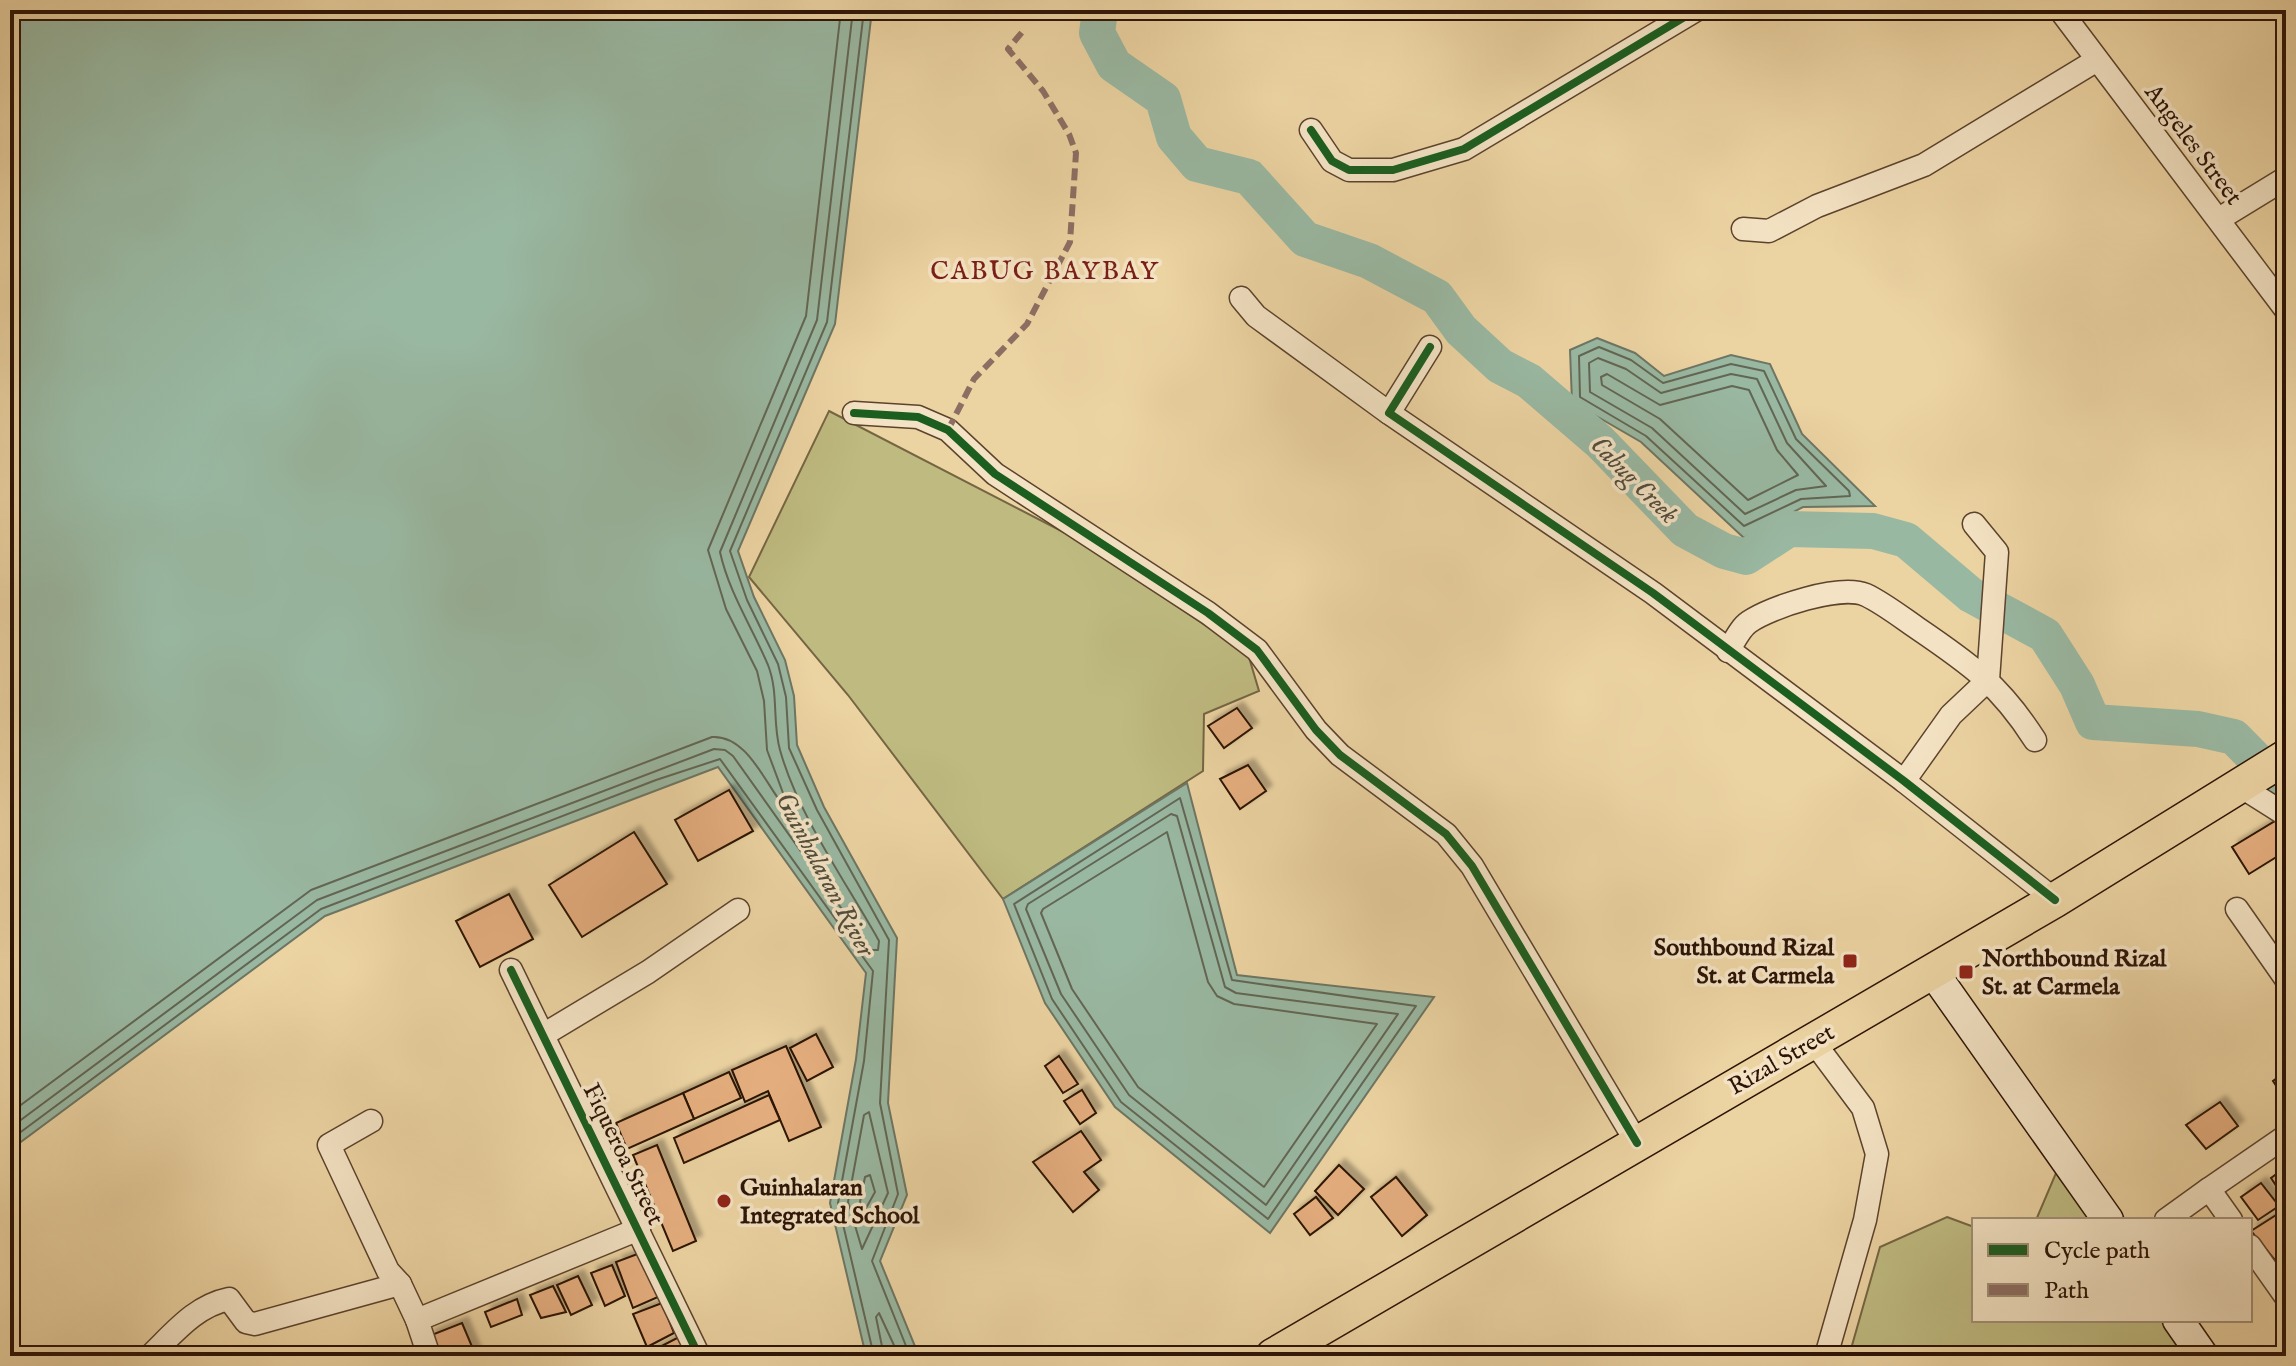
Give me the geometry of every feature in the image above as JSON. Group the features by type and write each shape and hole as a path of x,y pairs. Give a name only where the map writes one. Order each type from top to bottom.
{"main road":[{"name":"Rizal Street","path":"1295,1351 1637,1143 2055,900 2286,757"}],"street":[{"path":"1311,130 1332,161 1349,170 1393,170 1464,149 1696,10"},
{"name":"Angeles Street","path":"2060,10 2286,310"},
{"path":"1743,229 1769,231 1817,206 1924,165 2097,60"},
{"path":"2219,219 2286,178"},
{"path":"1241,298 1268,325 1389,413 1653,593 1904,781 2055,900"},
{"path":"1389,413 1430,347"},
{"path":"854,413 918,417 948,430 995,474 1120,553 1257,650 1316,730 1340,755 1446,834 1472,866 1637,1143"},
{"path":"1904,781 1951,715 1988,680 1997,552 1974,524"},
{"path":"1728,651 1746,624 1763,614 1816,598 1863,593 1978,669 2006,696 2035,740"},
{"path":"2248,781 2286,815"},
{"path":"2237,909 2286,979"},
{"path":"543,1035 648,972 738,910"},
{"name":"Fiqueroa Street","path":"511,970 699,1356"},
{"path":"1933,972 2107,1218"},
{"path":"1813,1041 1863,1108 1877,1154 1865,1220 1826,1356"},
{"path":"371,1121 329,1145 388,1271 400,1284 429,1356"},
{"path":"2169,1218 2286,1136"},
{"path":"2209,1189 2230,1218"},
{"path":"417,1320 639,1229"},
{"path":"2252,1249 2286,1297"},
{"path":"150,1356 197,1312 221,1301 229,1299 246,1322 255,1324 400,1284"},
{"path":"2179,1322 2203,1356"}],"shaded area":[{"path":"829,411 1077,539 1248,654 1259,691 1204,714 1203,771 1003,899 848,695 749,577"},
{"path":"2059,1166 2095,1218 2037,1218"},
{"path":"1947,1217 1972,1226 1972,1322 2167,1322 2191,1356 1849,1356 1880,1247"}],"water":[{"name":"Guinhalaran River","path":"10,10 872,10 835,324 738,551 754,597 785,660 794,696 797,745 824,807 897,938 888,1103 907,1195 880,1261 919,1356 866,1356 830,1203 856,1059 866,973 718,767 325,916 10,1150"},
{"path":"1597,338 1635,353 1664,376 1731,355 1770,364 1802,434 1875,506 1803,507 1744,538 1641,442 1572,402 1570,350"},
{"path":"1187,783 1237,975 1434,997 1270,1233 1115,1107 1045,1003 1003,899"}],"building":[{"path":"1237,708 1252,728 1224,748 1208,726"},
{"path":"1248,765 1266,791 1240,809 1220,779"},
{"path":"729,790 753,831 698,861 675,820"},
{"path":"2285,815 2286,851 2249,874 2232,847"},
{"path":"634,832 667,884 582,937 549,885"},
{"path":"509,894 533,939 480,967 456,921"},
{"path":"816,1034 833,1067 807,1081 790,1048"},
{"path":"786,1046 821,1127 789,1141 768,1091 745,1102 732,1070"},
{"path":"1059,1056 1078,1084 1063,1093 1045,1066"},
{"path":"2286,1071 2286,1101 2273,1081"},
{"path":"729,1072 741,1098 694,1119 683,1093"},
{"path":"1082,1090 1096,1113 1080,1124 1064,1101"},
{"path":"683,1093 694,1119 627,1149 616,1123"},
{"path":"769,1095 780,1120 684,1163 674,1138"},
{"path":"2220,1102 2238,1126 2206,1149 2186,1125"},
{"path":"1081,1131 1101,1160 1084,1172 1099,1190 1073,1212 1033,1162"},
{"path":"657,1145 696,1241 673,1251 633,1155"},
{"path":"1339,1165 1364,1189 1338,1215 1315,1191"},
{"path":"2286,1167 2286,1194 2283,1196 2271,1178"},
{"path":"1396,1177 1427,1215 1402,1236 1371,1197"},
{"path":"2261,1183 2279,1206 2258,1220 2241,1197"},
{"path":"1316,1197 1333,1218 1310,1235 1294,1214"},
{"path":"2284,1210 2286,1268 2283,1270 2252,1230"},
{"path":"640,1253 658,1297 633,1308 616,1262"},
{"path":"612,1265 625,1296 605,1306 591,1273"},
{"path":"578,1276 592,1305 571,1315 557,1285"},
{"path":"553,1286 566,1312 541,1318 530,1295"},
{"path":"517,1299 522,1315 491,1327 485,1312"},
{"path":"662,1303 674,1333 647,1347 633,1314"},
{"path":"462,1323 476,1356 437,1356 429,1336"},
{"path":"679,1337 689,1356 649,1356 648,1353"}],"waterway":[{"name":"Cabug Creek","path":"1100,10 1097,33 1114,65 1163,99 1174,137 1197,164 1249,177 1305,239 1369,261 1437,297 1461,330 1500,366 1529,381 1600,442 1685,530 1724,551 1746,557 1789,529 1873,531 1906,540 1971,595 2045,635 2077,685 2093,722 2198,729 2234,737 2286,790"}],"marked path":[{"path":"948,430 974,379 1027,324 1070,242 1076,153 1069,134 1043,91 1008,49 1023,31"}],"cycle path":[{"path":"1311,130 1332,161 1349,170 1393,170 1464,149 1696,10"},
{"path":"1430,347 1389,413 1653,593 1904,781 2055,900"},
{"path":"854,413 918,417 948,430 995,474 1208,613 1257,650 1316,730 1340,755 1446,834 1472,866 1637,1143"},
{"path":"511,970 699,1356"}],"place":[{"name":"Southbound Rizal St. at Carmela","path":"1850,961"},
{"name":"Northbound Rizal St. at Carmela","path":"1966,972"},
{"name":"Guinhalaran Integrated School","path":"724,1201"}],"district":[{"name":"CABUG BAYBAY","path":"1045,270"}]}
